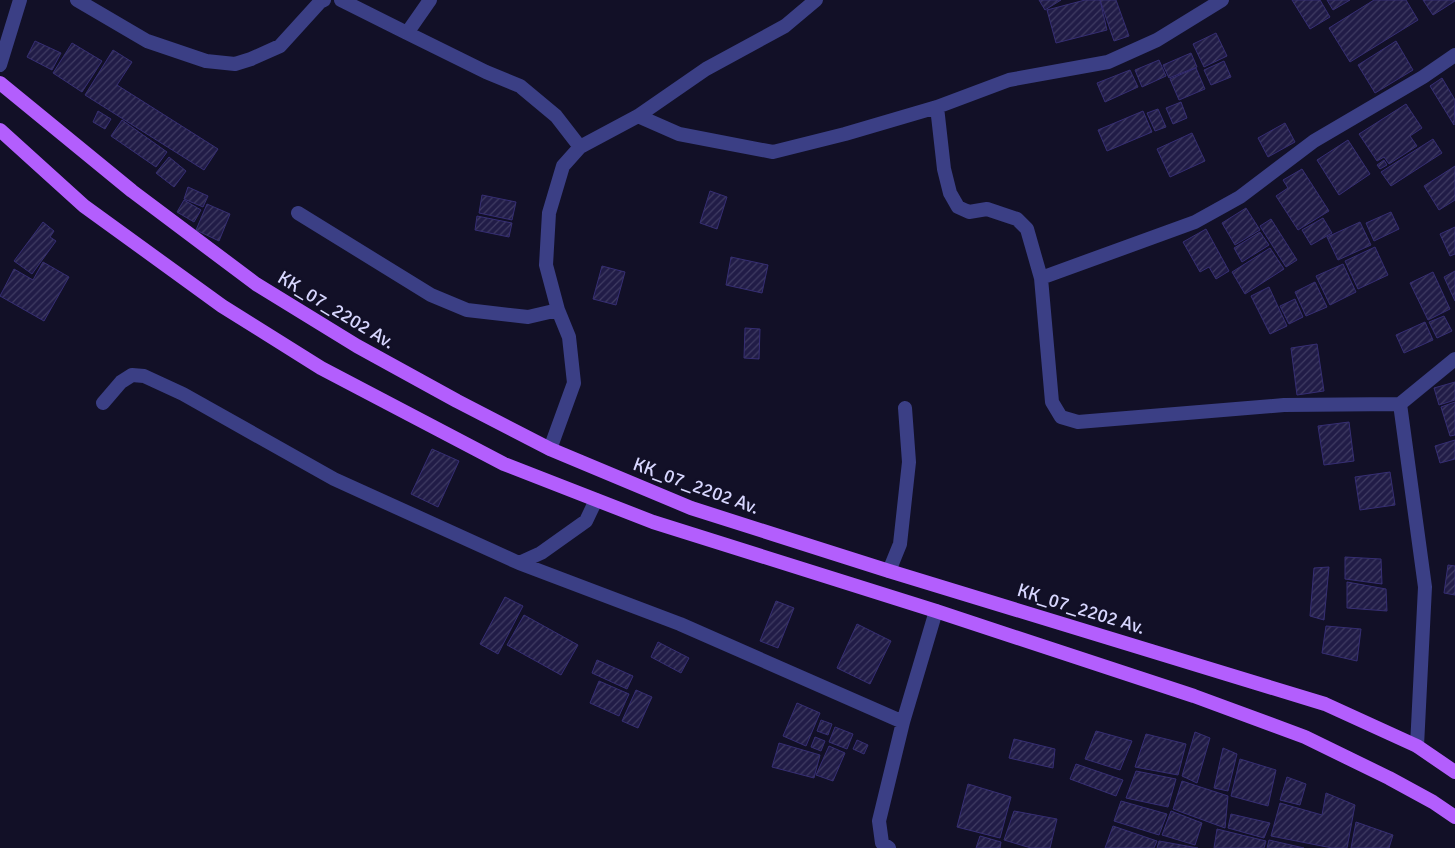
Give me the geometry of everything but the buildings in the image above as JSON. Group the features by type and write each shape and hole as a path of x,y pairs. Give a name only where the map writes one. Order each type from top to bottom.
{"main road":[{"name":"KK_07_2202 Av.","path":"0,83 132,191 256,284 357,346 550,449 691,508 889,571 1325,704 1417,746 1455,772"},
{"path":"0,130 84,206 222,306 329,373 504,464 652,522 936,611 1185,693 1305,737 1389,778 1433,802 1455,817"}],"street":[{"path":"0,65 20,0"},
{"path":"76,0 147,41 206,62 235,64 280,46 320,2 324,0"},
{"path":"341,0 486,72 520,86 556,116 580,147"},
{"path":"408,33 430,0"},
{"path":"550,449 574,383 569,337 558,310 546,265 549,213 563,166 580,147 638,116 706,70 785,26 816,0"},
{"path":"638,116 679,134 773,152 845,134 936,107 1009,80 1108,62 1156,40 1222,0"},
{"path":"1041,278 1195,222 1240,197 1314,141 1423,77 1455,55"},
{"path":"936,107 944,169 950,193 958,208 969,212 988,209 1017,220 1027,228 1041,278 1052,402 1061,417 1078,422 1284,405 1400,404 1455,359"},
{"path":"298,213 431,294 468,310 528,317 558,310"},
{"path":"103,403 121,382 132,375 144,376 183,394 334,479 519,563 680,624 903,722"},
{"path":"1400,404 1425,587 1417,746"},
{"path":"889,571 900,544 909,462 905,408"},
{"path":"519,563 541,553 586,521 596,500"},
{"path":"889,848 882,843 879,820 903,722 936,611"}]}
